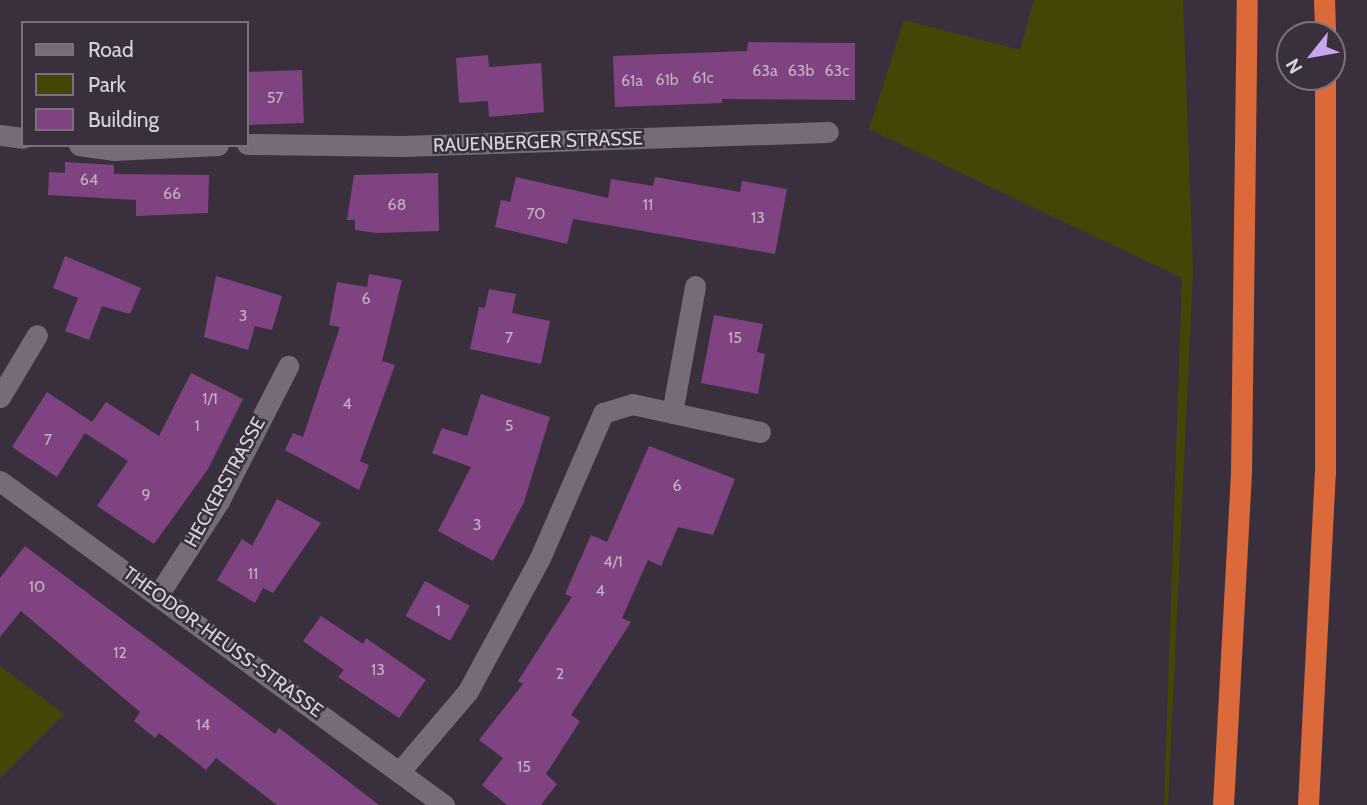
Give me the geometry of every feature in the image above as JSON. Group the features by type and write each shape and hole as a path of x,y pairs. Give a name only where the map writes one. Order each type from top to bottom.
{"highway":[{"path":"1223,805 1241,471 1247,0"},
{"path":"1324,0 1325,21"},
{"path":"1308,805 1325,472 1325,91"}],"street":[{"name":"RAUENBERGER STRASSE","path":"248,144 404,146 828,132"},
{"path":"0,135 21,138"},
{"path":"93,147 113,150 176,147"},
{"path":"671,413 695,286"},
{"path":"0,397 37,335"},
{"name":"HECKERSTRASSE","path":"158,595 219,501 288,366"},
{"path":"401,770 468,691 540,558 603,413 632,404 760,432"},
{"name":"THEODOR-HEUSS-STRASSE","path":"0,481 401,770 444,805"}],"green space":[{"path":"1034,0 1183,0 1193,270 1168,805 1164,805 1182,278 869,129 904,20 1020,50"},
{"path":"0,666 64,714 0,778"}],"building":[{"path":"748,42 855,43 855,100 722,99 722,103 615,107 613,56 747,51"},
{"path":"488,55 489,67 541,63 544,112 489,117 488,101 459,103 456,58"},
{"path":"302,70 304,123 249,125 248,72"},
{"path":"65,162 114,165 114,174 209,175 208,213 136,216 136,200 48,195 49,172 65,173"},
{"path":"438,173 439,231 376,233 355,230 355,220 347,220 354,175"},
{"path":"516,177 608,198 611,179 653,186 655,177 740,192 742,181 787,189 775,254 573,219 567,244 495,227 501,200 510,202"},
{"path":"65,256 141,288 130,314 102,306 89,340 65,331 78,298 53,288"},
{"path":"369,274 402,280 382,361 395,365 360,461 369,465 359,490 285,450 293,433 303,437 340,327 329,325 337,282 367,287"},
{"path":"216,276 282,296 272,330 255,326 248,350 204,337"},
{"path":"489,289 516,294 512,313 550,321 541,364 470,349 479,307 485,308"},
{"path":"714,315 763,324 757,352 765,354 758,394 701,383"},
{"path":"191,373 243,399 208,469 154,544 97,506 128,461 85,433 57,477 12,447 47,392 92,422 106,402 159,436"},
{"path":"481,394 550,417 524,502 493,561 438,531 471,467 432,453 442,428 467,436"},
{"path":"649,446 735,479 713,535 678,527 661,566 648,560 622,618 631,622 571,715 580,721 546,774 557,784 541,805 507,805 482,785 503,758 479,740 523,684 518,681 572,597 565,594 591,535 607,542"},
{"path":"277,499 321,523 273,593 263,588 255,603 217,580 242,539 252,546"},
{"path":"25,546 275,734 279,728 379,805 277,805 216,758 206,770 159,733 155,738 134,721 140,712 21,611 0,637 0,578"},
{"path":"425,581 470,606 450,641 406,616"},
{"path":"321,616 363,644 366,638 426,680 399,718 338,677 344,670 303,641"}]}
